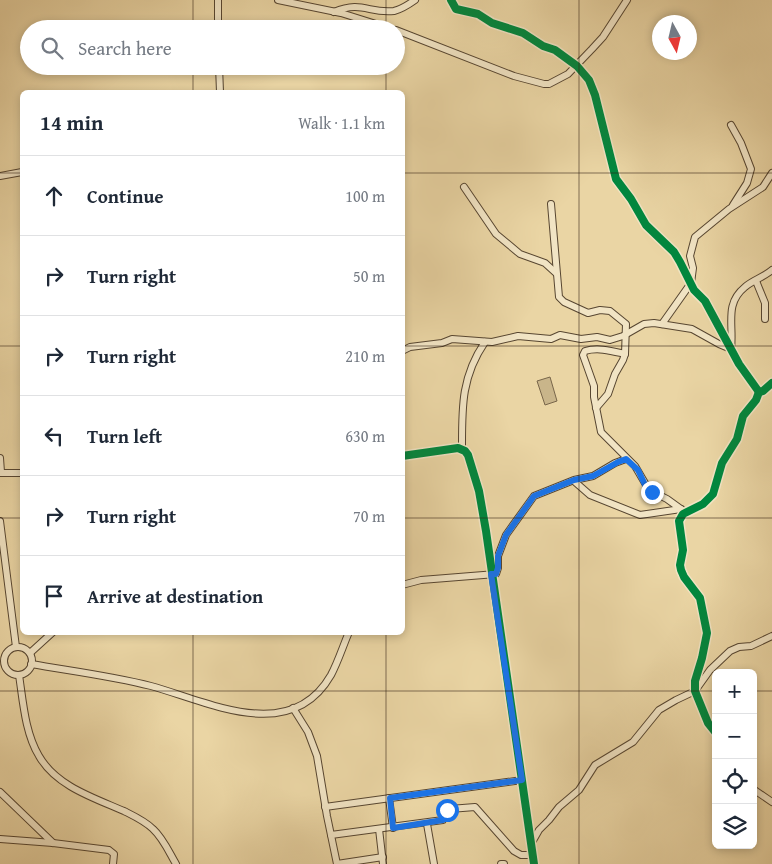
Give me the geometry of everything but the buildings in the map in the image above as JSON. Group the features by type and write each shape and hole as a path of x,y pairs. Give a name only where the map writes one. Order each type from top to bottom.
{"street":[{"path":"218,0 218,20"},
{"path":"278,0 361,20"},
{"path":"334,12 355,1 392,11 405,7 415,0"},
{"path":"451,0 456,9 478,14 492,23 523,33 543,46 555,50 576,66 589,80 593,88 616,179 631,199 646,225 674,252 694,290 705,301 739,364 759,392"},
{"path":"405,34 514,76 550,84 562,79 576,66 602,37 627,0"},
{"path":"219,75 220,90"},
{"path":"729,210 747,183 751,170 741,142 731,125"},
{"path":"0,176 20,172"},
{"path":"662,324 691,283 693,268 690,256 695,237 729,210 763,187 772,173"},
{"path":"464,187 496,234 520,254 545,263 556,273"},
{"path":"551,204 556,250 557,291 560,300 588,313 600,310 610,311 626,324 625,354 608,394 596,408"},
{"path":"731,349 732,305 742,290 772,270"},
{"path":"756,281 765,303 765,319"},
{"path":"405,350 410,347 442,343 452,339 485,342 518,336 553,339 560,334 581,339 597,337 610,340 644,324 654,323 692,329 731,349"},
{"path":"462,449 464,386 472,365 485,342"},
{"path":"625,354 599,349 584,352 583,357 594,386 601,432 640,473 649,490 667,499 683,511"},
{"path":"759,392 763,392 772,383"},
{"path":"574,481 590,495 640,515 683,511 703,504 713,494 722,463 736,439 743,416 756,400 759,392"},
{"path":"405,456 454,448 462,449 468,455 479,491 534,864"},
{"path":"0,458 1,472 20,474"},
{"path":"405,584 421,580 496,574 498,556 506,535 534,496 593,476 626,459"},
{"path":"683,511 679,521 683,550 680,565 684,578 700,598 707,633 695,681 695,692 712,728"},
{"path":"0,526 16,647"},
{"path":"30,653 50,635"},
{"path":"32,664 133,682 246,713 270,714 293,708 315,694 331,675 348,635"},
{"path":"531,844 539,830 559,807 579,790 595,765 633,742 659,710 695,692 710,670 730,651 739,647 751,646 772,636"},
{"path":"16,647 23,648 30,653 32,664 27,671 19,675 11,673 2,662 7,652 16,647"},
{"path":"19,675 33,744 48,768 70,786 146,823 160,837 176,864"},
{"path":"293,708 313,744 320,769 325,806 337,864 383,861 379,829"},
{"path":"325,806 522,780"},
{"path":"0,792 53,843"},
{"path":"757,792 772,802"},
{"path":"390,798 393,828"},
{"path":"331,835 427,824 443,820 447,810 475,806 514,851 521,855 533,854"},
{"path":"427,824 434,864"},
{"path":"1,837 109,850 114,854 113,864"}],"shaded area":[{"path":"550,377 557,401 545,405 537,381"}],"cycle path":[{"path":"451,0 456,9 478,14 492,23 523,33 543,46 555,50 577,66 589,80 595,95 616,179 631,199 646,225 674,252 694,290 705,301 739,364 759,392"},
{"path":"712,728 708,723 695,691 695,681 707,633 700,598 681,570 683,550 679,521 683,514 703,504 713,494 722,463 737,439 743,416 756,400 759,392 772,383"},
{"path":"405,456 458,448 465,451 468,455 479,491 486,531 534,864"}],"route":[{"path":"447,810 443,820 393,828 390,798 522,780 491,574 496,574 498,556 506,535 534,496 574,480 593,476 626,459 635,466 643,478 646,487 652,492"}]}
